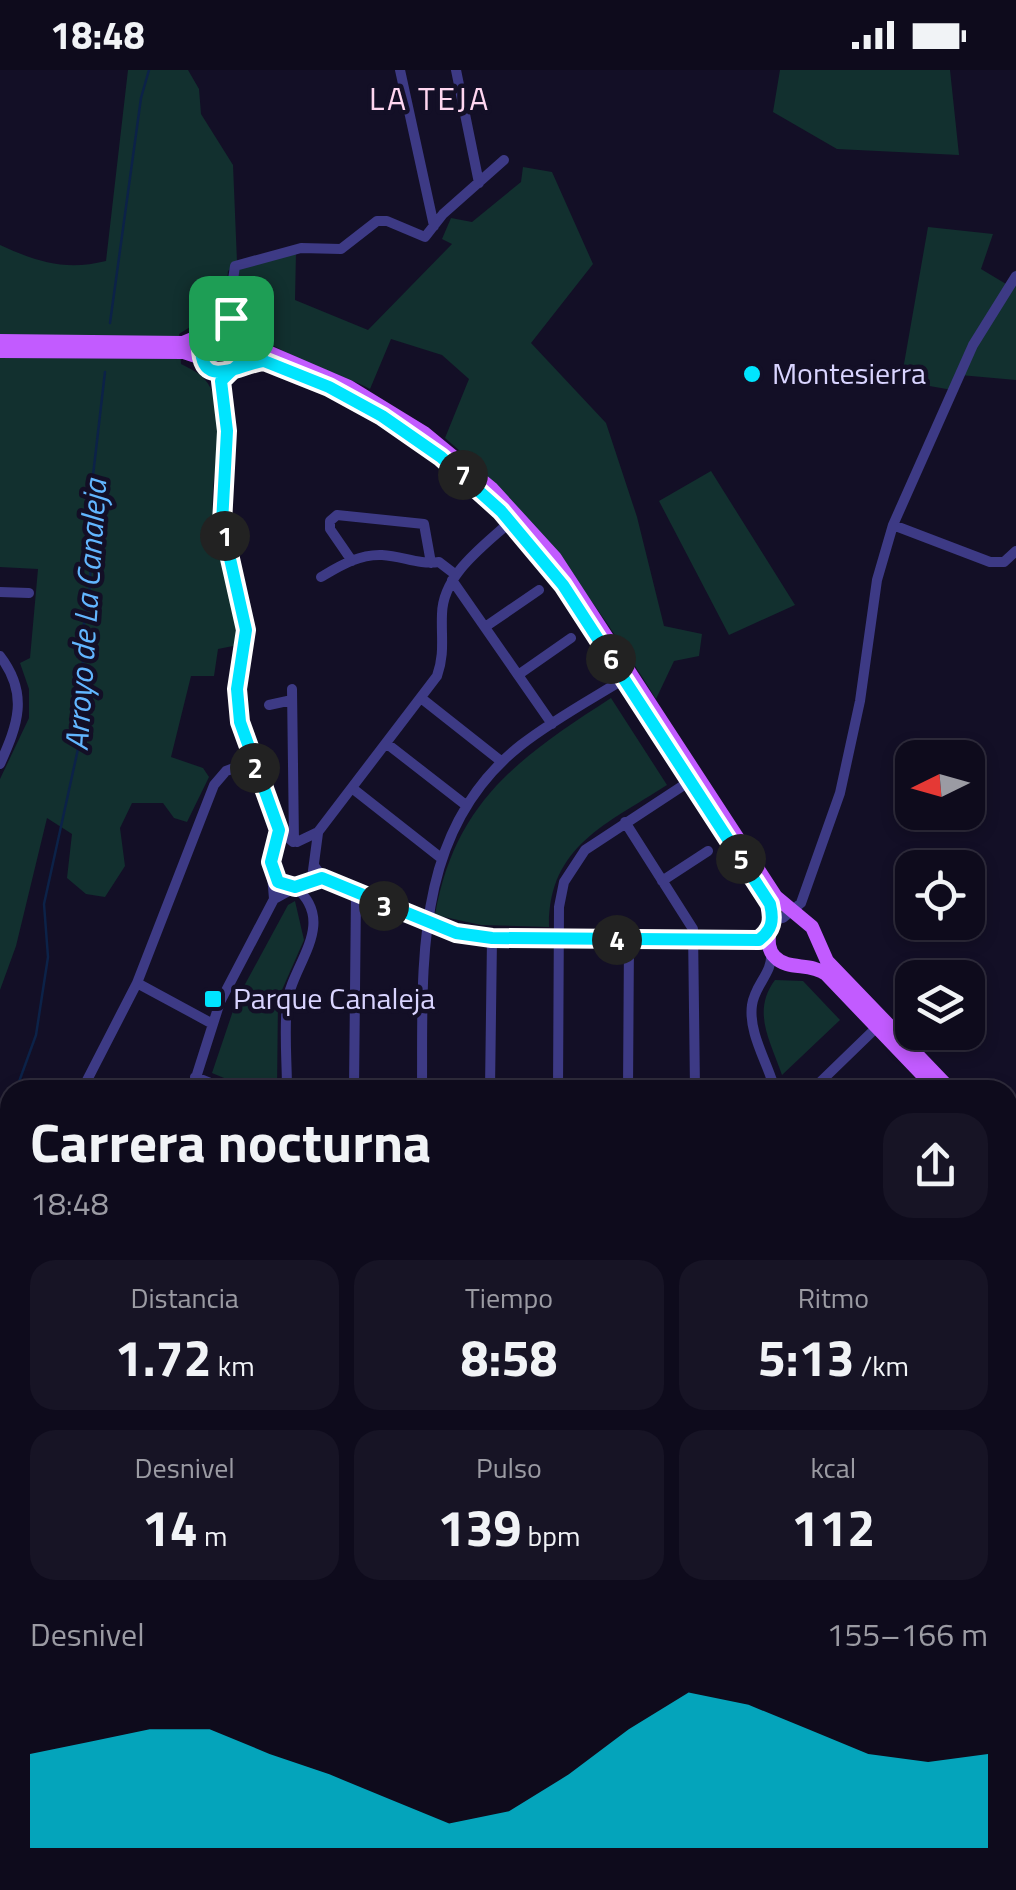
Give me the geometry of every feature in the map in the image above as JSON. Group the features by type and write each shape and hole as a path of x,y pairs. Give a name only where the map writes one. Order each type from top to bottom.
{"main road":[{"path":"211,331 221,370"},
{"path":"0,341 183,342 211,331 242,333 256,346 320,372 394,412 456,457 516,513 578,590 781,931 816,942 827,961 941,1080"},
{"path":"221,370 249,352 242,333"},
{"path":"0,351 184,352 221,370 270,362 364,405 441,457 511,522 563,585 770,904 794,963 826,974 927,1080"},
{"path":"794,963 810,956 816,942"}],"street":[{"path":"400,70 434,226"},
{"path":"456,70 479,183"},
{"path":"242,333 229,307 232,273 244,262 301,248 342,249 377,221 388,220 425,237 504,160"},
{"path":"772,1080 752,1014 756,991 852,748 875,592 894,526 974,345 1016,276"},
{"path":"211,331 229,307"},
{"path":"195,1080 212,1023 274,899 271,862 279,830 240,722 237,689 246,630 222,523 227,431 221,370"},
{"path":"352,560 330,529 330,520 337,515 424,524 431,563"},
{"path":"277,849 318,832 437,676 444,657 442,614 454,578 511,522"},
{"path":"894,526 990,562 1004,562 1016,550"},
{"path":"321,577 352,560 380,554 448,566 485,628 552,724"},
{"path":"485,628 539,590"},
{"path":"0,592 29,593"},
{"path":"518,675 571,638"},
{"path":"0,656 18,688 20,708 18,726 0,764"},
{"path":"422,1080 424,924 441,858 467,806 502,762 624,678"},
{"path":"269,705 292,694 295,842"},
{"path":"421,698 502,762"},
{"path":"386,743 467,806"},
{"path":"87,1080 138,983 214,785 226,771 252,761"},
{"path":"558,1080 559,907 573,863 625,822 690,781"},
{"path":"352,788 441,858"},
{"path":"625,822 696,939 695,1080"},
{"path":"279,830 315,861 322,878 424,924 492,938 696,939 781,931"},
{"path":"287,1080 287,1003 313,938 301,886 315,861 318,832"},
{"path":"662,881 708,850"},
{"path":"274,876 301,886"},
{"path":"274,899 322,878"},
{"path":"354,1080 356,893"},
{"path":"490,1080 492,938"},
{"path":"628,1080 630,940"},
{"path":"138,983 212,1023"},
{"path":"822,1080 877,1028"},
{"path":"196,1077 203,1080"}],"green space":[{"path":"128,70 188,70 199,89 201,114 233,165 237,262 228,271 225,305 179,334 181,364 208,384 217,410 214,524 235,614 238,645 218,649 214,676 191,676 171,757 203,768 209,777 187,822 174,818 163,803 132,803 120,828 125,866 105,897 86,894 67,878 72,834 47,818 16,946 0,990 0,779 29,718 29,689 20,663 30,658 38,569 0,567 0,245 52,263 106,261"},
{"path":"780,70 950,70 959,155 837,149 773,112"},
{"path":"523,167 552,172 593,264 531,343 606,423 637,517 664,626 702,634 699,656 674,661 656,699 561,560 507,497 445,438 469,379 442,355 391,339 370,389 273,346 252,331 237,313 231,292 239,268 296,252 295,300 368,330 452,244 442,239 451,218 472,222 521,182"},
{"path":"928,227 993,234 981,269 1006,284 1016,270 1016,380 960,375 958,391 901,381"},
{"path":"711,471 795,605 729,635 659,501"},
{"path":"611,698 667,785 603,826 570,857 551,899 549,927 481,925 435,915 458,841 496,786 548,741"},
{"path":"295,901 304,940 278,999 277,1080 229,1080 212,1073 237,999 288,905"},
{"path":"775,980 803,981 840,1020 782,1075 764,1015 764,1004"}],"waterway":[{"name":"Arroyo de La Canaleja","path":"110,323 141,98 149,70"},
{"name":"Arroyo de La Canaleja","path":"20,1080 36,1035 48,957 44,904 85,717 82,637 90,586 92,484 105,372"}],"place":[{"name":"Montesierra","path":"752,374"},
{"name":"Parque Canaleja","path":"213,999"}],"district":[{"name":"LA TEJA","path":"430,99"}],"route":[{"path":"231,318 229,307 201,343 202,359 207,366 228,373 264,361 364,405 441,457 524,536 578,607 770,904 773,920 765,935 759,940 492,938 424,924 322,878 295,887 278,882 271,862 279,830 240,722 237,689 246,630 222,523 227,431 221,381 228,373 242,366 249,352 246,337 231,318"}]}
